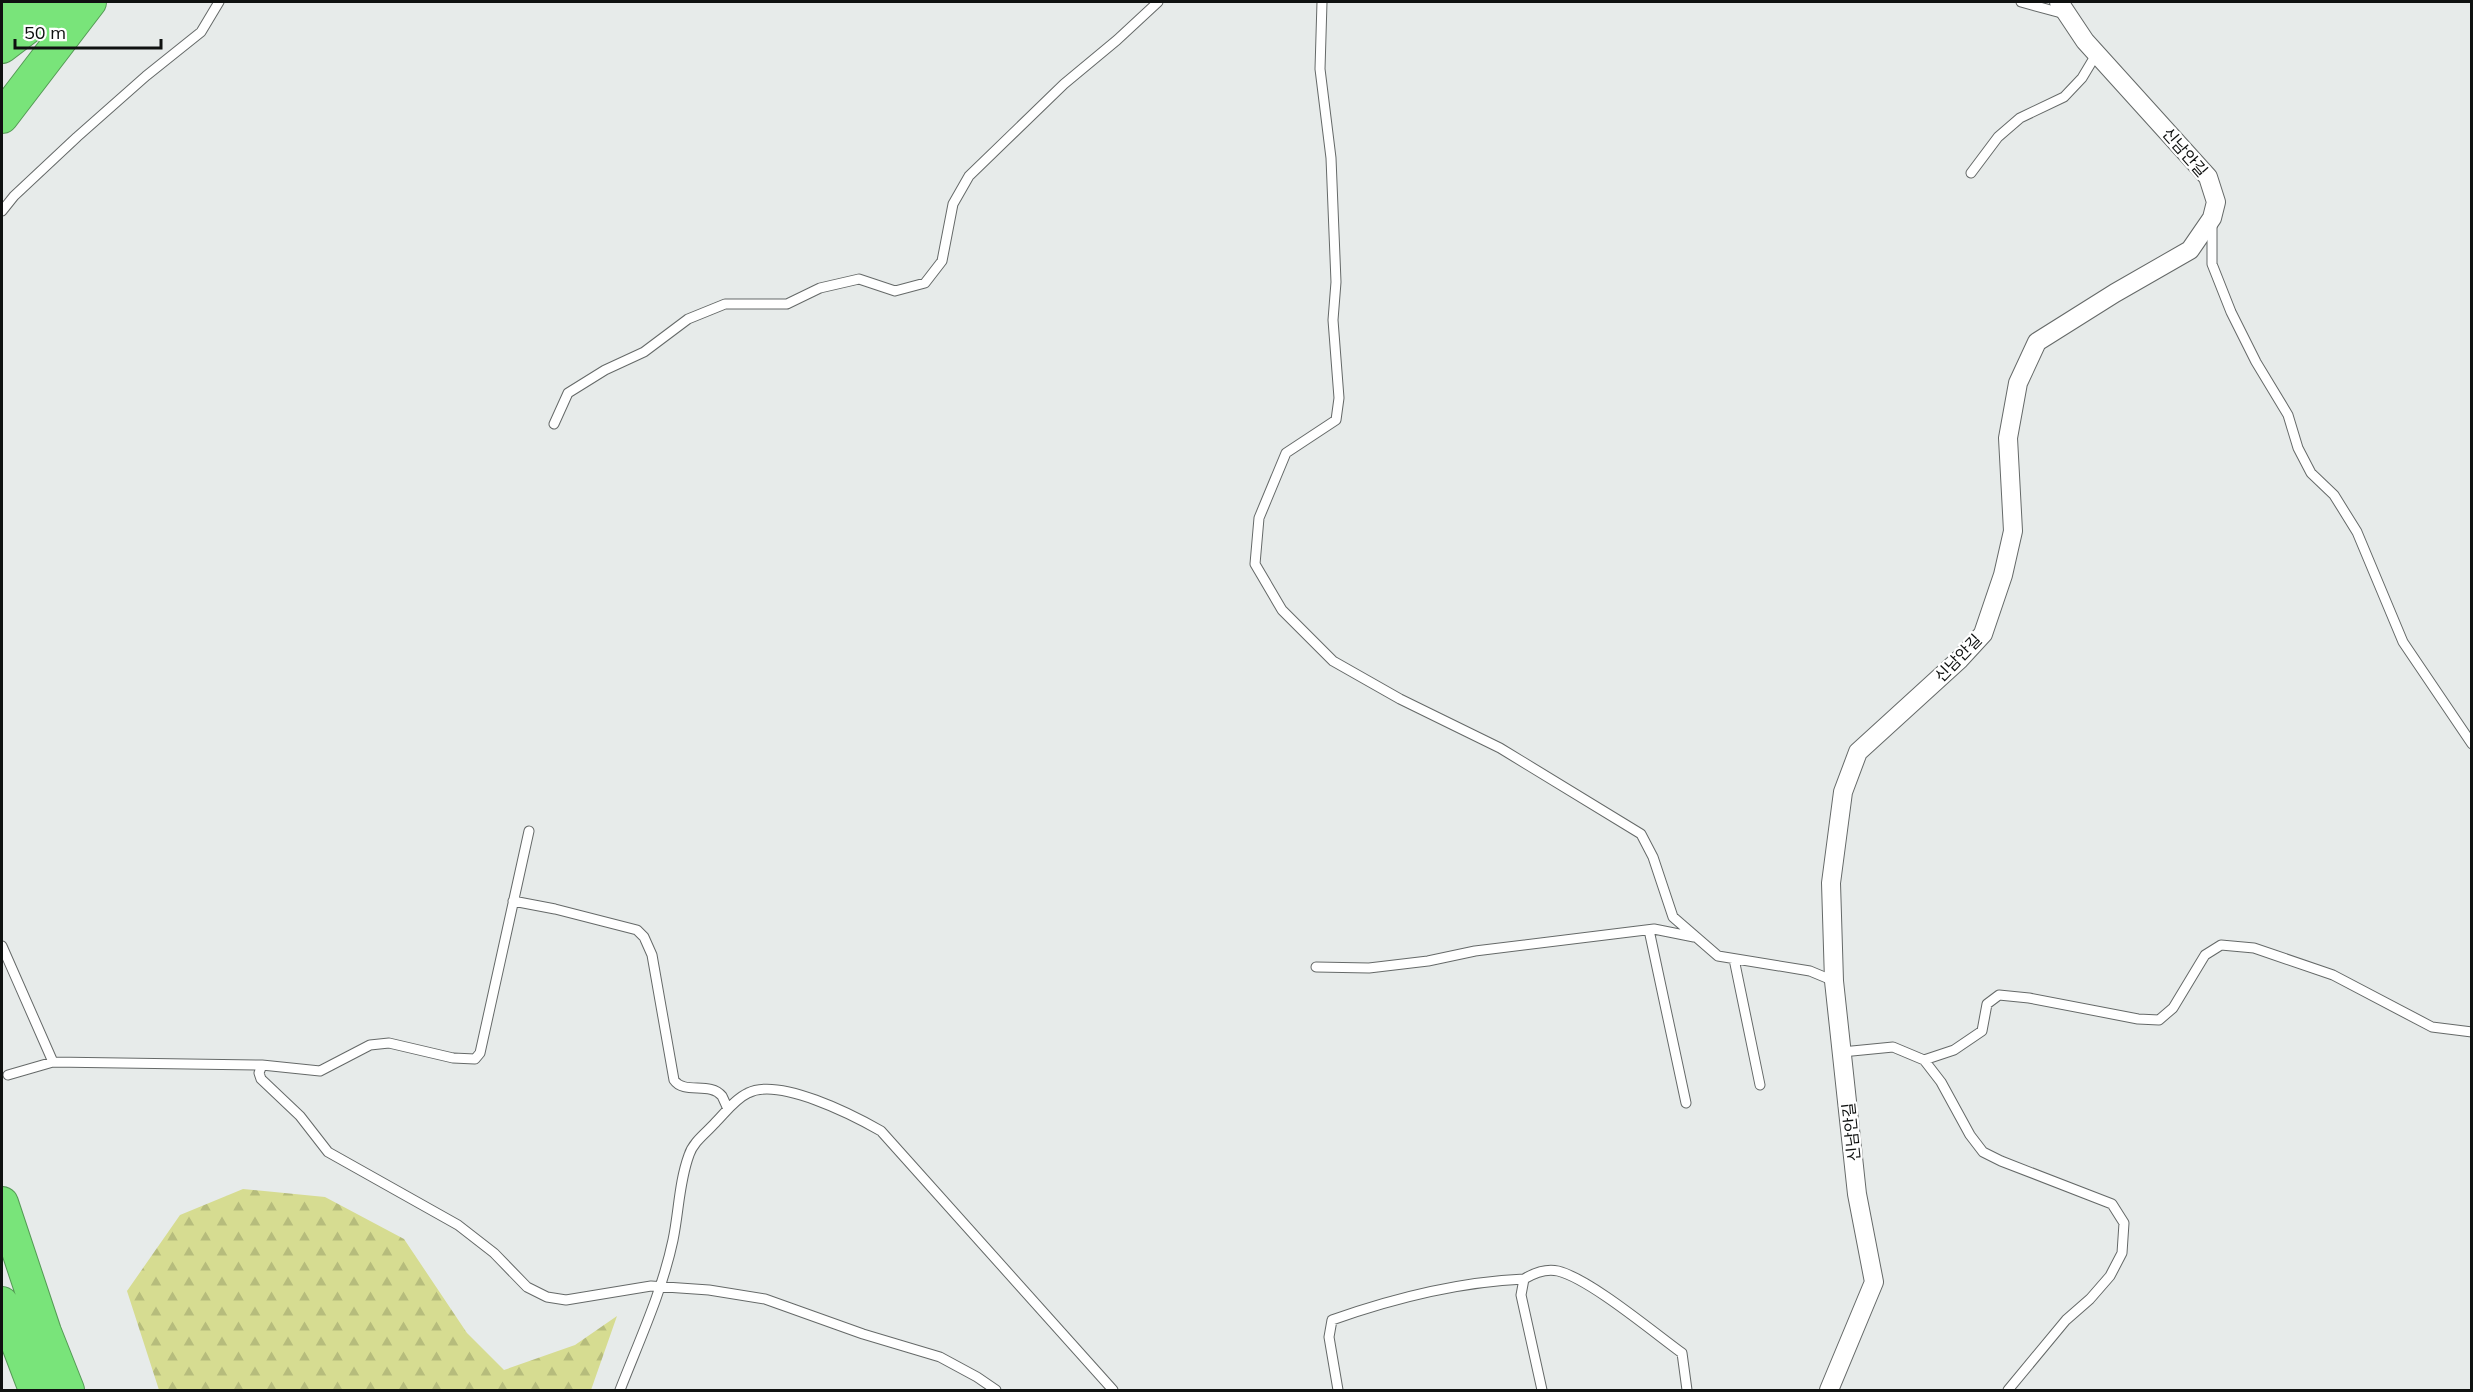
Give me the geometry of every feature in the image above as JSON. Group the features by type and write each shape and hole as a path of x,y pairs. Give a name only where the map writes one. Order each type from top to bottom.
{"highway":[{"path":"2,24 24,2"},
{"path":"2,48 61,2"},
{"path":"2,117 90,2"},
{"path":"2,1203 45,1332 68,1390"},
{"path":"2,1303 35,1390"}],"street":[{"name":"신남안길","path":"1829,1390 1874,1282 1857,1194 1833,981 1831,883 1844,792 1858,752 1960,659 1983,634 2003,575 2013,531 2008,438 2018,382 2037,342 2190,250 2211,219 2216,202 2208,177 2085,41 2064,8"}],"lane":[{"path":"2,211 14,196 77,137 146,76 201,32 219,2"},
{"path":"554,424 568,393 605,370 644,352 688,319 725,304 787,304 820,288 859,279 895,291 925,283 942,261 953,204 969,176 1064,84 1158,2"},
{"path":"1322,2 1320,69 1331,158 1336,282 1333,320 1339,398 1336,420 1286,453 1259,518 1255,564 1282,610 1333,662 1443,722 1500,748 1641,834 1653,857 1673,917 1718,956 1810,970 1833,981"},
{"path":"2020,2 2064,8"},
{"path":"1971,173 1998,138 2020,118 2064,97 2082,78 2097,53"},
{"path":"2211,219 2212,264 2256,362 2288,414 2298,448 2311,472 2334,495 2357,532 2403,642 2472,744"},
{"path":"8,1075 53,1062 262,1065 320,1071 362,1048 378,1043 389,1043 453,1059 475,1059 480,1053 529,831"},
{"path":"513,901 637,930 644,937 652,955 674,1080 677,1085 684,1087 714,1091 721,1095 728,1109"},
{"path":"1316,967 1381,966 1428,961 1475,951 1649,930 1694,937"},
{"path":"1649,930 1686,1103"},
{"path":"1924,1060 1954,1050 1982,1031 1987,1004 1999,995 2028,998 2138,1019 2158,1020 2173,1008 2205,955 2221,945 2254,948 2333,975 2432,1028 2472,1032"},
{"path":"2,946 53,1062"},
{"path":"1734,959 1760,1085"},
{"path":"1842,1052 1893,1047 1924,1060 1941,1082 1970,1135 1983,1152 2112,1204 2124,1224 2122,1253 2110,1276 2090,1299 2066,1320 2008,1390"},
{"path":"262,1065 259,1073 261,1079 300,1116 328,1152 458,1225 485,1246 523,1283 547,1297 566,1300 637,1287 660,1287 709,1290 765,1299 863,1334 940,1357 996,1390"},
{"path":"620,1390 660,1287 673,1240 680,1188 692,1147 728,1109 748,1093 770,1088 792,1091 866,1122 881,1131 1113,1390"},
{"path":"1338,1390 1329,1337 1332,1320 1421,1292 1491,1281 1524,1279 1537,1271 1557,1271 1575,1278 1682,1353 1687,1390"},
{"path":"1524,1279 1521,1295 1542,1390"}],"green space":[{"path":"243,1189 325,1197 404,1239 467,1333 504,1370 575,1345 617,1316 591,1390 159,1390 127,1291 180,1215"}]}
